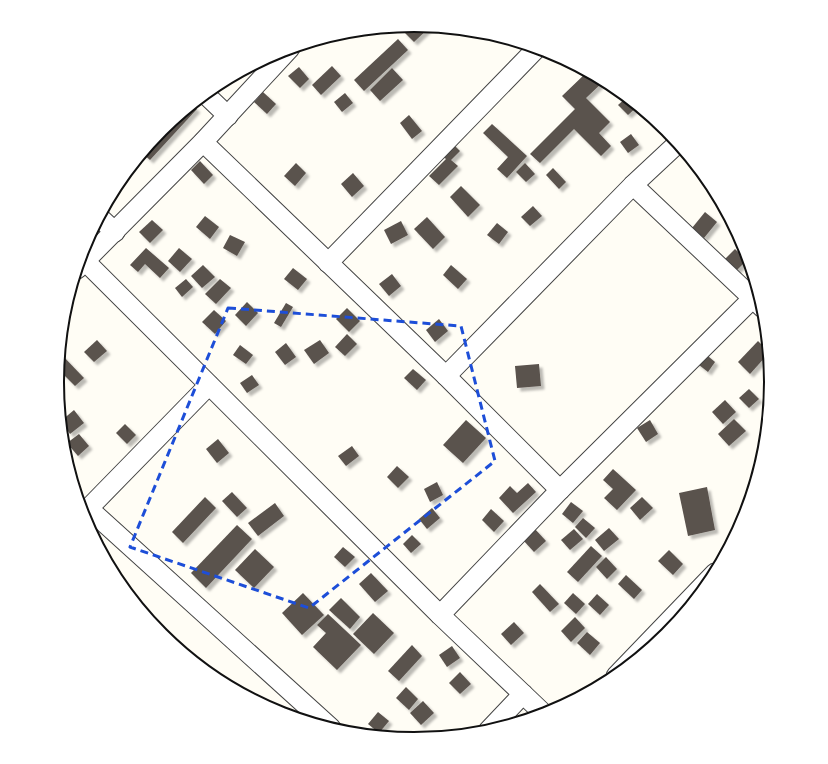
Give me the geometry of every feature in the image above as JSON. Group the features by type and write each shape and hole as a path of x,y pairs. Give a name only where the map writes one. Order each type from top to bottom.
{"street":[{"path":"328,263 532,53"},
{"path":"87,260 203,142 280,59"},
{"path":"209,98 228,116"},
{"path":"203,142 446,376 560,490"},
{"path":"446,376 633,184 673,147"},
{"path":"633,184 754,299"},
{"path":"103,221 115,232"},
{"path":"84,267 209,385 440,614 538,709"},
{"path":"440,614 560,490 755,306"},
{"path":"88,509 209,385"},
{"path":"91,515 305,713"},
{"path":"666,624 680,610"},
{"path":"497,722 523,694"}],"highlighted area":[{"path":"228,308 461,326 495,461 309,608 130,547"}],"building":[{"path":"404,32 424,32 414,42"},
{"path":"398,39 408,50 364,91 354,80"},
{"path":"332,66 341,76 321,95 312,85"},
{"path":"299,67 309,79 300,88 288,76"},
{"path":"392,68 403,80 380,101 370,90"},
{"path":"583,76 599,85 586,98 610,122 599,133 611,146 601,156 574,129 540,163 530,154 575,109 562,96"},
{"path":"263,92 276,104 267,114 254,102"},
{"path":"345,93 353,103 342,112 334,102"},
{"path":"623,101 634,110 628,115 618,105"},
{"path":"196,108 197,109 150,160 146,157 151,151 183,119"},
{"path":"409,115 422,131 412,139 400,123"},
{"path":"492,124 527,156 507,178 497,169 508,157 483,133"},
{"path":"631,134 639,145 628,153 620,142"},
{"path":"450,141 460,151 451,160 458,166 439,185 429,176 446,159 439,152"},
{"path":"200,161 213,175 204,184 191,170"},
{"path":"296,163 306,173 295,186 284,176"},
{"path":"525,163 535,174 526,182 516,172"},
{"path":"553,168 566,182 559,189 546,175"},
{"path":"353,173 364,186 352,197 341,184"},
{"path":"461,186 480,205 468,217 450,197"},
{"path":"533,206 542,216 530,226 521,217"},
{"path":"705,212 717,222 704,238 692,228"},
{"path":"205,216 219,227 210,239 196,227"},
{"path":"427,217 445,237 433,249 414,229"},
{"path":"152,220 163,230 150,243 139,232"},
{"path":"401,221 408,235 391,244 384,230"},
{"path":"497,223 508,232 499,244 487,235"},
{"path":"230,235 245,242 237,256 223,248"},
{"path":"146,248 169,268 160,278 145,264 138,272 130,265"},
{"path":"179,248 192,259 180,272 168,261"},
{"path":"735,249 739,252 743,264 736,271 725,259"},
{"path":"203,265 215,277 202,288 191,276"},
{"path":"451,265 467,279 458,289 443,275"},
{"path":"293,268 307,279 298,290 284,279"},
{"path":"392,274 401,286 389,296 379,284"},
{"path":"186,279 193,287 182,297 175,288"},
{"path":"220,279 231,288 216,304 205,294"},
{"path":"247,302 258,313 246,326 235,315"},
{"path":"286,303 293,307 281,327 274,323"},
{"path":"347,308 360,321 349,332 336,319"},
{"path":"214,310 226,321 215,334 202,322"},
{"path":"439,319 448,331 435,342 426,330"},
{"path":"347,334 357,344 345,356 335,347"},
{"path":"97,340 107,351 94,362 84,352"},
{"path":"320,340 329,353 314,364 304,350"},
{"path":"758,341 762,345 763,360 750,374 738,362"},
{"path":"286,343 296,357 285,365 275,352"},
{"path":"240,345 253,355 246,364 233,355"},
{"path":"702,351 715,362 708,372 694,361"},
{"path":"65,358 84,378 75,386 64,375"},
{"path":"539,364 541,386 517,388 515,366"},
{"path":"413,369 426,380 417,390 404,378"},
{"path":"252,375 259,385 247,393 240,383"},
{"path":"749,389 759,399 749,408 739,398"},
{"path":"725,400 736,412 723,424 712,412"},
{"path":"74,410 84,423 70,434 67,430 66,417"},
{"path":"734,419 746,431 729,446 718,434"},
{"path":"466,420 486,438 463,463 443,445"},
{"path":"650,420 658,434 646,442 637,428"},
{"path":"125,424 136,435 127,444 116,433"},
{"path":"79,434 89,446 78,456 70,447 69,441"},
{"path":"218,439 229,453 217,463 206,449"},
{"path":"352,446 359,456 346,466 338,456"},
{"path":"397,466 409,477 398,488 387,477"},
{"path":"613,469 636,490 617,510 604,498 613,489 603,480"},
{"path":"437,482 443,495 430,502 424,489"},
{"path":"528,483 536,492 513,513 499,498 510,486 517,493"},
{"path":"707,487 715,530 688,536 679,493"},
{"path":"232,492 247,508 237,517 222,501"},
{"path":"205,497 216,508 183,543 172,532"},
{"path":"642,497 653,508 640,520 630,508"},
{"path":"571,502 583,511 573,523 562,514"},
{"path":"275,503 284,516 258,536 248,523"},
{"path":"432,508 440,518 427,529 419,519"},
{"path":"491,509 504,521 494,532 482,520"},
{"path":"583,518 595,528 586,538 575,527"},
{"path":"237,525 252,539 206,588 191,573"},
{"path":"609,528 619,539 604,551 595,540"},
{"path":"535,529 546,541 534,552 523,540"},
{"path":"574,529 583,539 570,550 561,540"},
{"path":"412,535 421,544 411,553 403,544"},
{"path":"591,546 602,556 578,582 567,572"},
{"path":"343,547 355,557 345,567 334,557"},
{"path":"255,549 274,567 254,588 235,570"},
{"path":"669,550 683,564 673,575 658,561"},
{"path":"606,557 617,569 607,579 596,567"},
{"path":"371,573 388,591 375,602 359,584"},
{"path":"626,575 642,590 634,599 618,584"},
{"path":"540,584 559,604 550,612 532,592"},
{"path":"303,593 324,615 302,635 282,613"},
{"path":"573,593 585,604 576,614 564,603"},
{"path":"597,594 609,605 600,615 588,604"},
{"path":"341,598 360,617 350,629 329,610"},
{"path":"373,613 394,633 374,654 353,634"},
{"path":"328,614 361,645 337,670 313,647 326,633 317,625"},
{"path":"575,617 585,628 571,642 561,631"},
{"path":"514,622 524,633 511,645 501,634"},
{"path":"587,632 600,643 590,655 577,643"},
{"path":"412,645 422,656 399,681 388,671"},
{"path":"452,646 460,658 447,667 439,655"},
{"path":"460,672 471,684 460,694 449,683"},
{"path":"406,687 418,699 409,710 396,698"},
{"path":"423,701 434,713 421,725 410,713"},
{"path":"378,712 389,721 381,730 375,730 368,724"}]}
